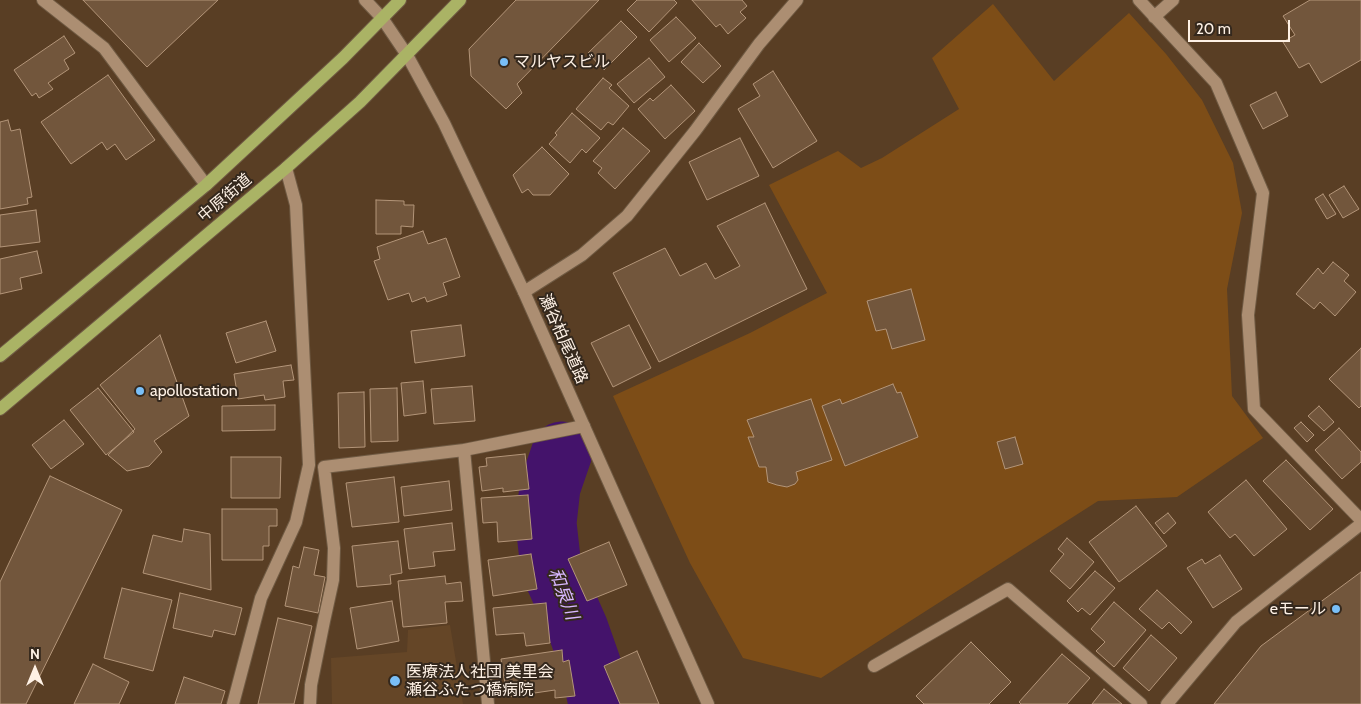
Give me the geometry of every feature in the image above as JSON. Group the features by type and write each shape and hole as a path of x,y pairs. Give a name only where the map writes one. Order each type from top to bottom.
{"main road":[{"name":"中原街道","path":"0,356 206,186 343,58 400,0"},
{"name":"中原街道","path":"0,409 286,168 360,102 460,0"}],"street":[{"path":"43,0 104,48 206,186"},
{"name":"瀬谷柏尾道路","path":"366,0 382,18 407,55 444,123 524,292 708,704"},
{"path":"524,292 582,255 627,216 695,132 759,44 798,0"},
{"path":"1139,0 1216,83 1263,193 1248,315 1254,409 1361,520"},
{"path":"1154,17 1173,0"},
{"path":"233,704 261,598 296,522 309,465 296,205 286,168"},
{"path":"309,465 324,467 464,450 584,426"},
{"path":"464,450 488,704"},
{"path":"310,704 311,685 333,580 334,548 324,467"},
{"path":"1167,704 1236,622 1361,524"},
{"path":"874,666 1008,589 1141,704"}],"shaded area":[{"path":"993,4 1054,81 1129,13 1166,54 1202,100 1233,163 1242,213 1227,289 1232,396 1263,438 1177,497 1098,501 821,678 743,658 690,563 613,396 750,333 827,293 769,185 838,151 861,168 882,158 959,109 932,58"},
{"name":"医療法人社団 美里会 瀬谷ふたつ橋病院","path":"450,625 463,704 332,704 331,658 407,652 408,630"}],"building":[{"path":"83,0 218,0 147,67"},
{"name":"マルヤスビル","path":"516,0 599,0 517,84 522,93 506,109 471,76 469,49"},
{"path":"637,0 674,0 677,3 649,32 627,10"},
{"path":"692,0 742,0 747,6 740,12 746,18 728,34 720,24 716,27"},
{"path":"1310,0 1361,0 1361,60 1321,83 1309,63 1299,68 1283,42 1295,35 1283,16"},
{"path":"676,17 696,38 669,62 650,40"},
{"path":"621,21 637,37 604,70 588,53"},
{"path":"64,36 75,53 64,60 69,69 48,83 53,89 39,98 36,93 32,96 14,70"},
{"path":"699,43 721,66 703,83 681,62"},
{"path":"649,58 665,77 634,103 617,84"},
{"path":"773,71 817,141 773,168 738,109 760,96 753,84"},
{"path":"108,75 155,140 126,160 115,144 107,150 102,142 71,164 41,122"},
{"path":"603,78 612,85 609,88 629,106 613,125 608,122 601,130 576,109"},
{"path":"671,85 695,111 665,139 638,109 650,98 653,101"},
{"path":"1276,92 1288,116 1263,129 1250,105"},
{"path":"572,113 600,138 586,153 582,149 570,163 549,144 557,135 555,133"},
{"path":"8,120 11,131 20,129 32,197 27,198 28,204 0,209 0,122"},
{"path":"623,128 650,151 615,189 598,173 602,168 593,161"},
{"path":"740,138 759,176 707,200 689,162"},
{"path":"542,147 569,174 550,195 533,195 528,189 522,193 513,175"},
{"path":"1344,186 1359,209 1343,218 1329,195"},
{"path":"1323,194 1336,214 1327,219 1315,199"},
{"path":"376,200 404,201 404,205 414,205 413,227 401,226 401,234 376,234"},
{"path":"765,203 807,289 659,362 613,273 665,248 680,276 706,263 715,279 740,266 717,226"},
{"path":"36,210 40,242 0,247 0,215"},
{"path":"423,231 428,244 446,238 460,277 443,283 447,295 427,302 425,297 412,302 409,293 388,300 374,261 380,259 377,247"},
{"path":"37,251 42,273 20,278 22,289 0,294 0,259"},
{"path":"1333,262 1349,275 1344,281 1356,292 1335,316 1320,302 1314,309 1296,294 1318,268 1323,274"},
{"path":"911,289 925,340 892,349 886,329 876,331 867,301"},
{"path":"266,321 276,351 236,363 226,333"},
{"path":"461,325 465,356 415,363 411,331"},
{"path":"629,325 651,368 613,387 591,343"},
{"path":"160,335 189,416 154,441 162,452 149,466 127,471 108,455 135,429 100,385"},
{"path":"1361,348 1361,406 1359,408 1329,379"},
{"path":"291,365 294,380 283,381 285,397 265,400 264,395 238,399 234,374"},
{"path":"423,381 426,413 404,416 401,383"},
{"path":"893,384 897,393 901,392 918,437 845,466 822,406 840,399 842,404"},
{"path":"472,386 475,421 434,424 431,389"},
{"path":"98,388 134,432 106,455 70,410"},
{"path":"397,388 398,441 371,442 370,389"},
{"path":"364,392 365,447 339,448 338,393"},
{"path":"811,399 832,460 796,472 798,480 795,484 787,487 768,482 766,467 759,467 748,437 754,437 747,420"},
{"path":"275,405 275,430 222,431 222,406"},
{"path":"1319,406 1334,422 1324,431 1308,416"},
{"path":"64,420 84,444 51,469 32,445"},
{"path":"1301,422 1314,435 1307,442 1294,428"},
{"path":"1339,428 1361,452 1361,462 1342,479 1315,450"},
{"path":"1015,437 1023,464 1005,469 997,442"},
{"path":"525,454 529,489 503,492 503,488 482,491 479,467 487,466 486,458"},
{"path":"231,457 281,457 280,498 231,498"},
{"path":"1286,460 1333,509 1310,530 1263,481"},
{"path":"50,476 122,510 26,704 0,704 0,582"},
{"path":"394,477 399,522 352,527 346,483"},
{"path":"1246,480 1287,529 1254,556 1235,534 1230,538 1208,512"},
{"path":"449,481 452,510 404,516 401,487"},
{"path":"528,495 532,539 498,542 497,522 483,523 481,498"},
{"path":"1136,506 1167,546 1119,582 1089,542"},
{"path":"222,509 277,509 277,526 269,526 269,546 263,546 263,560 222,560"},
{"path":"1168,513 1176,523 1164,534 1155,523"},
{"path":"452,523 455,550 433,552 435,566 409,569 404,529"},
{"path":"184,529 210,534 211,590 143,573 153,535 182,542"},
{"path":"1067,538 1094,562 1070,589 1050,571 1064,554 1058,549"},
{"path":"398,541 402,573 390,575 391,584 357,587 352,546"},
{"path":"609,542 627,585 587,601 568,559"},
{"path":"304,547 319,550 314,575 325,577 318,613 285,606 293,566 299,568"},
{"path":"531,554 537,589 493,596 488,560"},
{"path":"1220,555 1242,589 1213,608 1187,568 1202,559 1205,564"},
{"path":"1095,571 1115,588 1090,615 1082,608 1078,612 1067,601"},
{"name":"eモール","path":"1361,572 1361,704 1214,704 1261,646"},
{"path":"445,576 446,584 461,582 463,601 445,602 447,623 403,627 398,581"},
{"path":"122,588 172,600 153,671 104,658"},
{"path":"1157,590 1192,622 1181,634 1169,622 1162,629 1139,609"},
{"path":"180,593 242,608 235,635 214,630 212,637 173,628"},
{"path":"392,601 399,641 357,649 350,608"},
{"path":"1114,602 1146,630 1114,667 1096,651 1105,642 1091,629"},
{"path":"546,603 550,643 526,646 524,633 496,635 493,608"},
{"path":"278,618 312,626 294,704 258,704"},
{"path":"1151,635 1177,658 1149,691 1123,668"},
{"path":"971,642 1011,682 989,704 924,704 916,696"},
{"path":"562,650 563,662 569,660 575,696 555,698 555,690 507,697 501,659"},
{"path":"637,651 659,704 620,704 604,666"},
{"path":"1062,654 1090,678 1067,704 1021,704 1019,702"},
{"path":"93,664 129,682 119,704 74,704"},
{"path":"184,677 225,691 221,704 175,704"},
{"path":"1104,689 1122,704 1092,704"}],"waterway":[{"name":"和泉川","path":"562,452 550,487 546,523 551,568 578,629 591,666 599,704"}],"place":[{"name":"マルヤスビル","path":"504,62"},
{"name":"apollostation","path":"140,391"},
{"name":"eモール","path":"1336,609"},
{"name":"医療法人社団 美里会 瀬谷ふたつ橋病院","path":"395,681"}]}
